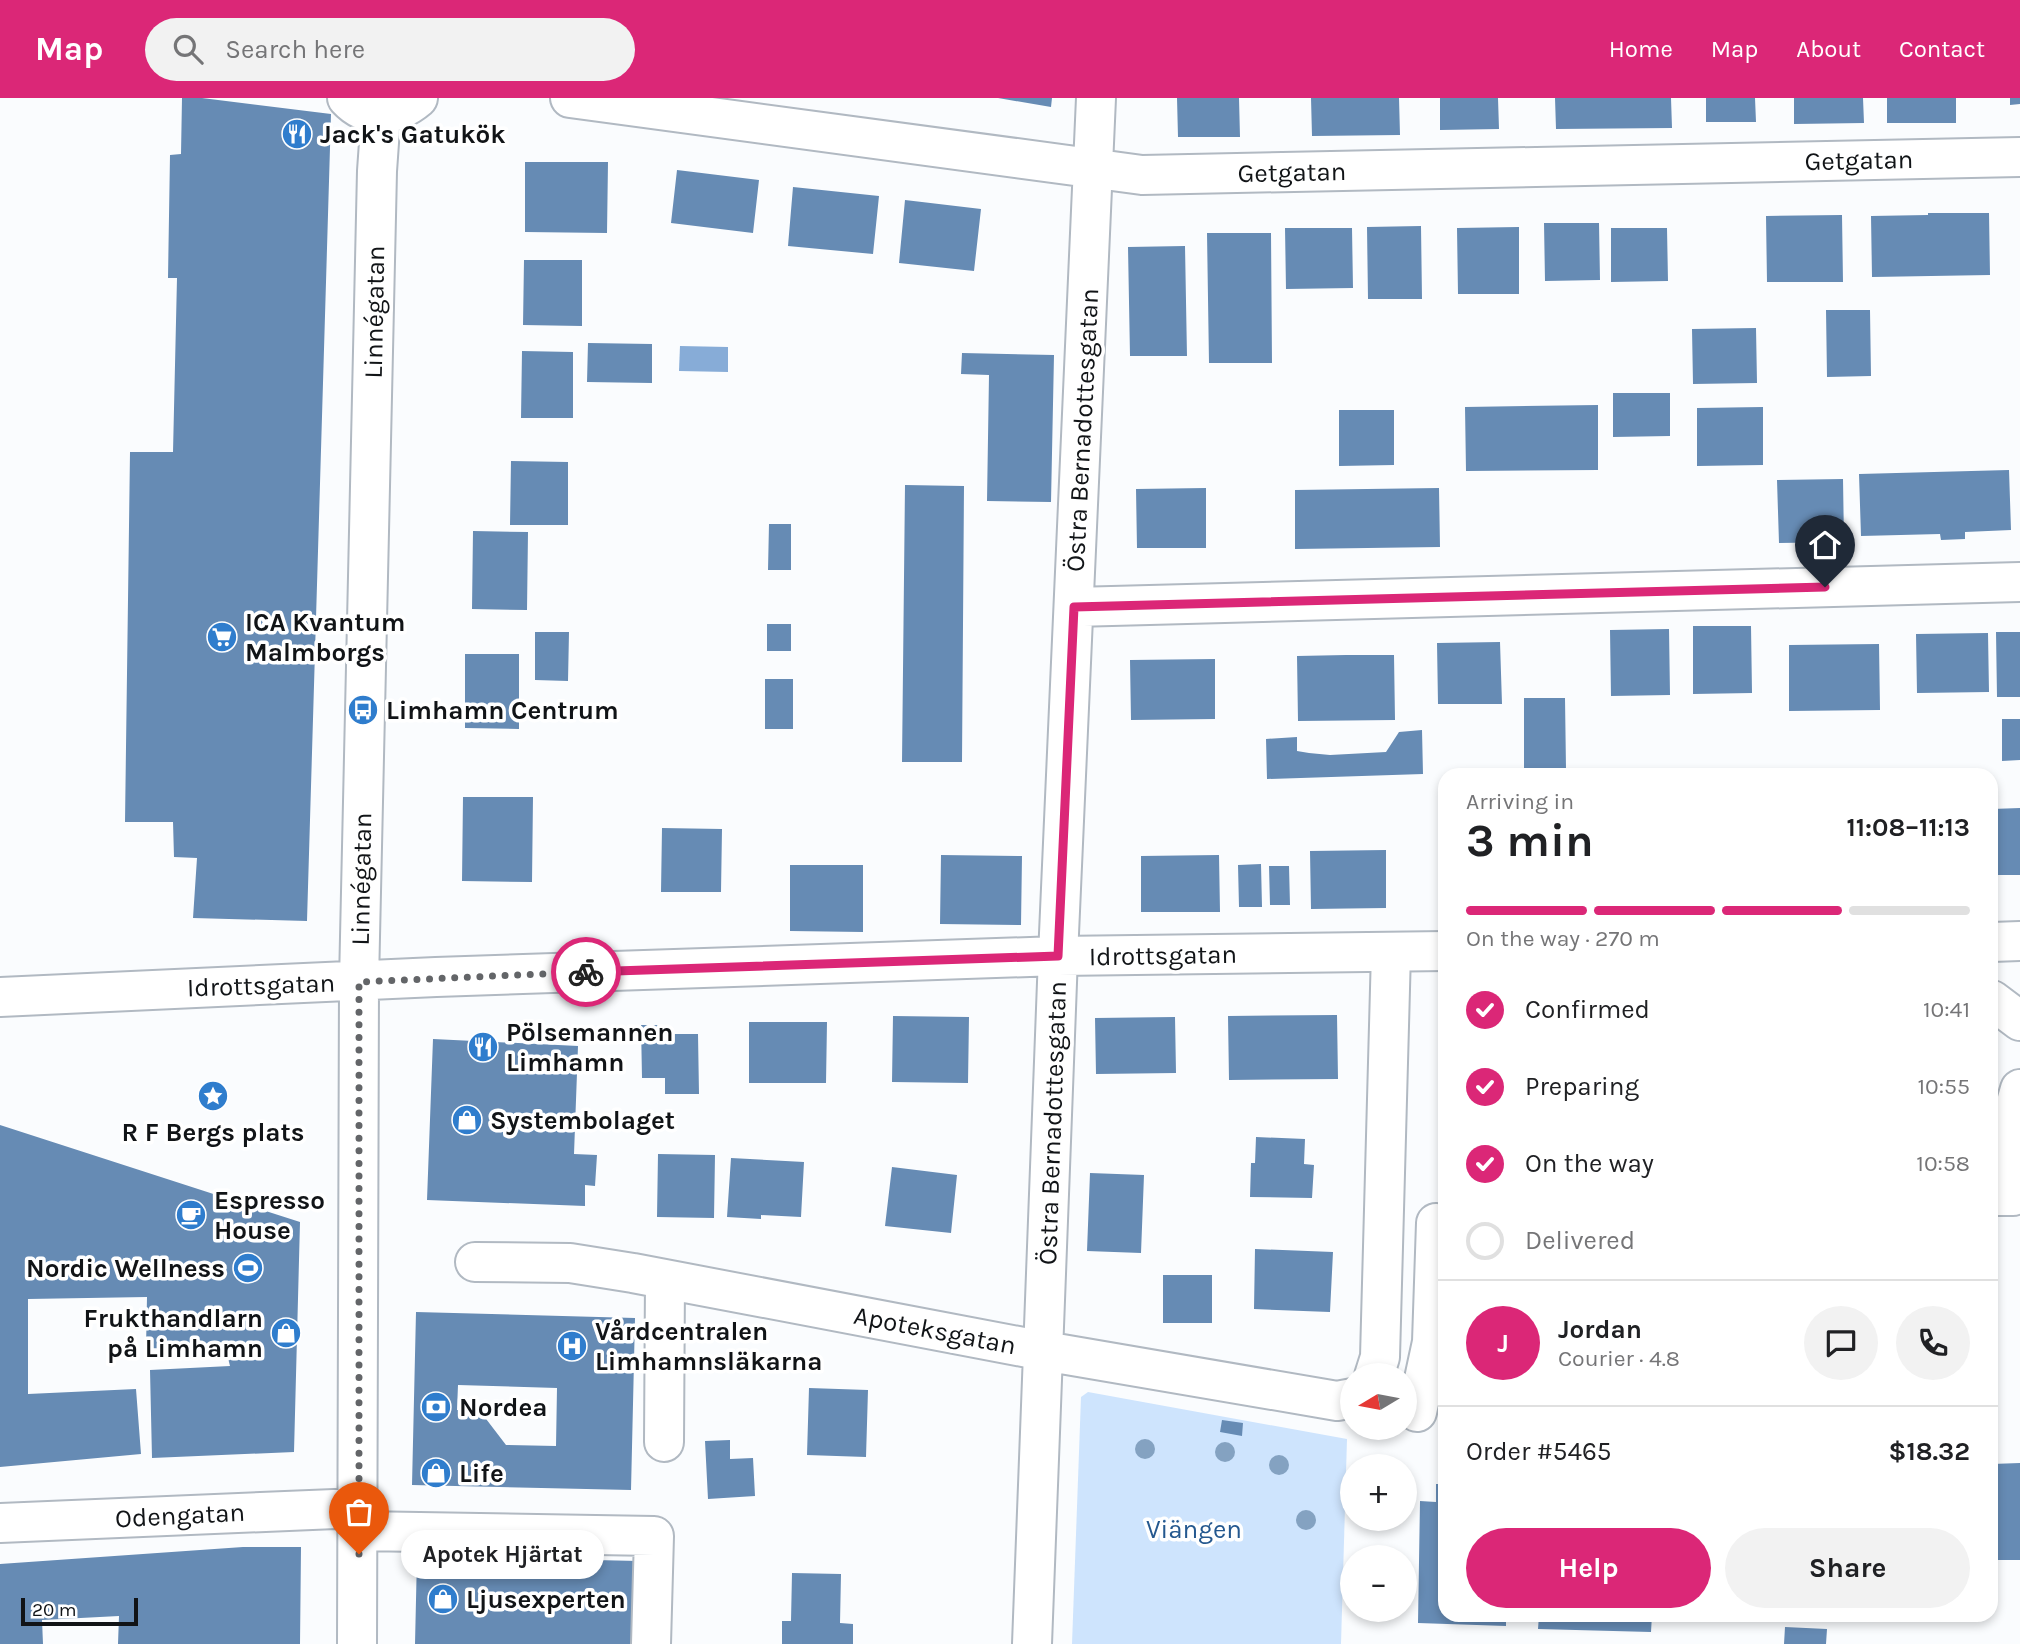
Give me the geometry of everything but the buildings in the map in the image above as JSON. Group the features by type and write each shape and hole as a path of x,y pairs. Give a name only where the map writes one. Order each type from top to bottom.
{"street":[{"path":"347,98 365,111 382,114 401,110 418,98"},
{"name":"Getgatan","path":"570,98 1094,170 1156,174 2020,157"},
{"name":"Östra Bernadottesgatan","path":"1032,1644 1058,956 1096,98"},
{"name":"Linnégatan","path":"357,1644 359,982 377,172 382,114"},
{"path":"1074,607 2020,582"},
{"path":"1998,942 2020,941"},
{"name":"Idrottsgatan","path":"0,996 450,976 1058,956 1438,951"},
{"path":"1378,1363 1391,952"},
{"path":"1998,1004 2020,1020"},
{"path":"1998,1196 2013,1196 2014,1110 2020,1089"},
{"path":"1423,1413 1432,1342 1436,1223"},
{"name":"Apoteksgatan","path":"475,1262 570,1263 1044,1351 1340,1400"},
{"path":"664,1442 665,1279"},
{"name":"Odengatan","path":"0,1523 359,1519 654,1536 650,1644"}],"green space":[{"name":"Viängen","path":"1088,1392 1347,1440 1347,1454 1340,1454 1340,1531 1344,1531 1344,1545 1340,1545 1341,1644 1072,1644 1081,1397"}],"water":[{"path":"680,346 728,347 728,372 679,371"}],"way so far":[{"path":"359,1554 359,982 586,972"}],"place":[{"name":"Jack's Gatukök","path":"297,134"},
{"name":"ICA Kvantum Malmborgs","path":"222,637"},
{"name":"Limhamn Centrum","path":"363,710"},
{"name":"Pölsemannen Limhamn","path":"483,1047"},
{"name":"R F Bergs plats","path":"213,1096"},
{"name":"Systembolaget","path":"467,1120"},
{"name":"Espresso House","path":"191,1215"},
{"name":"Nordic Wellness","path":"248,1268"},
{"name":"Frukthandlarn på Limhamn","path":"286,1333"},
{"name":"Vårdcentralen Limhamnsläkarna","path":"572,1346"},
{"name":"Nordea","path":"436,1407"},
{"name":"Life","path":"436,1473"},
{"name":"Apotek Hjärtat","path":"359,1554"},
{"name":"Ljusexperten","path":"443,1599"}],"route":[{"path":"586,972 1058,956 1074,607 1825,587"}]}
